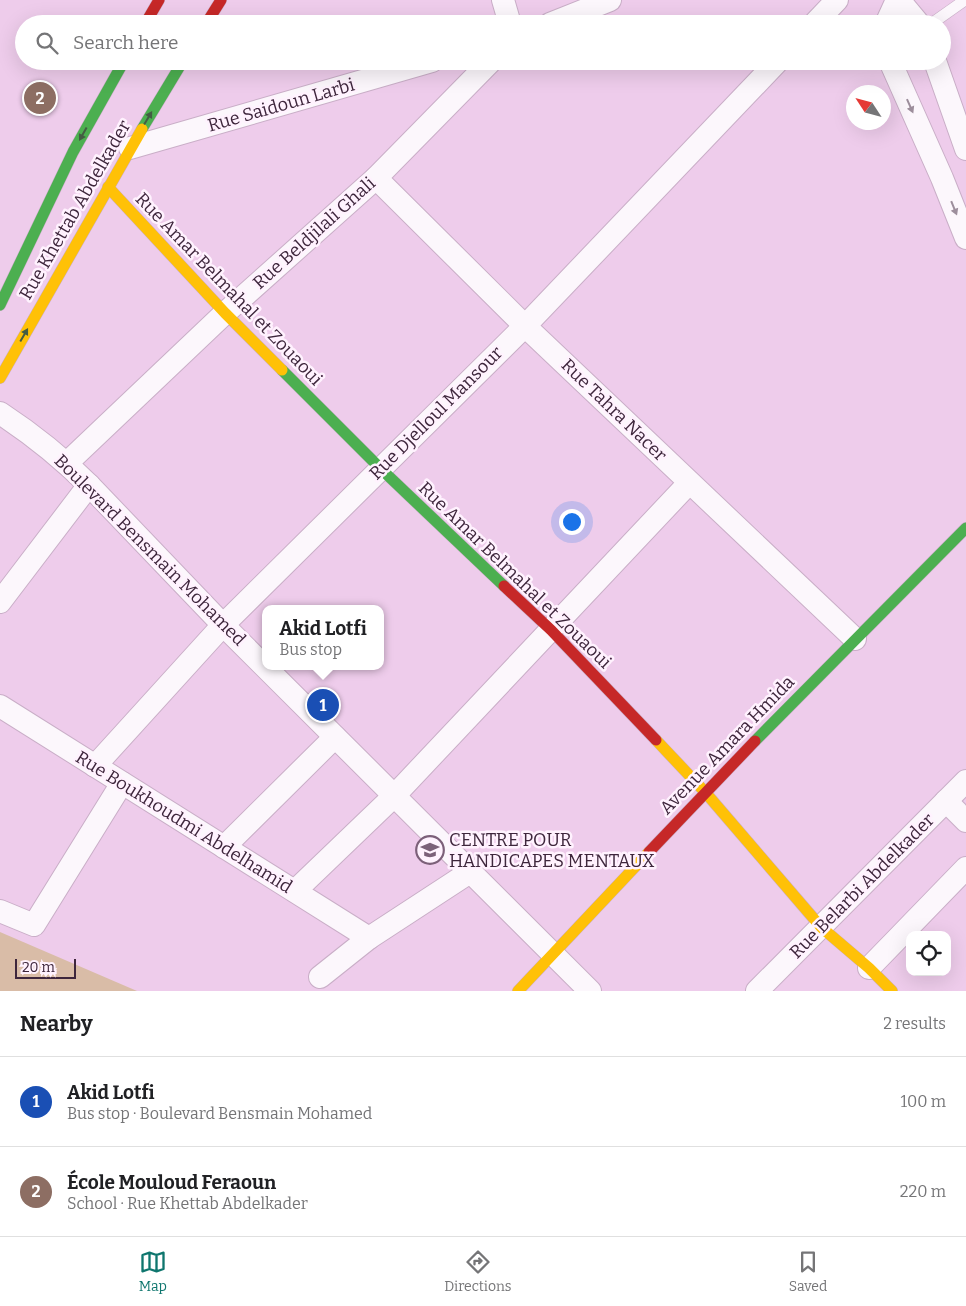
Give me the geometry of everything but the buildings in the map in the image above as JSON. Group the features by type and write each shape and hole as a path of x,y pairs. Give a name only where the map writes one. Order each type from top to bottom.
{"main road":[{"path":"151,15 159,0"},
{"path":"212,15 221,0"},
{"name":"Rue Khettab Abdelkader","path":"0,305 73,152 119,70"},
{"name":"Rue Khettab Abdelkader","path":"0,378 130,148 178,70"},
{"name":"Rue Amar Belmahal et Zouaoui","path":"108,187 225,313 380,468 551,630 705,792 821,927 892,991"},
{"name":"Avenue Amara Hmida","path":"518,991 705,792 966,528"}],"street":[{"path":"503,0 507,15"},
{"path":"572,15 610,0"},
{"path":"822,15 836,0"},
{"path":"890,15 898,0 911,15"},
{"name":"Rue Saidoun Larbi","path":"130,148 401,70"},
{"name":"Rue Beldjilali Ghali","path":"67,464 225,313 376,178 483,70"},
{"name":"Rue Djelloul Mansour","path":"96,766 223,625 525,326 769,70"},
{"path":"894,70 942,178 966,238"},
{"path":"938,70 966,149"},
{"name":"Rue Tahra Nacer","path":"376,178 525,326 855,639"},
{"name":"Boulevard Bensmain Mohamed","path":"0,413 21,427 90,484 262,664"},
{"path":"295,891 394,796 689,483"},
{"path":"0,602 90,484"},
{"name":"Boulevard Bensmain Mohamed","path":"268,670 590,991"},
{"name":"Rue Boukhoudmi Abdelhamid","path":"0,706 369,938"},
{"path":"224,847 335,737"},
{"name":"Rue Belarbi Abdelkader","path":"757,991 966,781"},
{"path":"0,912 34,925 122,783"},
{"path":"946,801 966,821"},
{"path":"868,968 966,868"},
{"path":"320,977 369,938 470,872"}],"lane":[{"path":"944,15 965,0"}],"shaded area":[{"path":"0,932 137,991 0,991"}],"traffic: fast":[{"path":"0,305 73,152 119,70"},
{"path":"142,129 178,70"},
{"path":"282,370 380,468 504,586"},
{"path":"755,741 966,528"}],"traffic: slow":[{"path":"0,378 142,129"},
{"path":"108,187 225,313 282,370"},
{"path":"656,740 705,792 821,927 869,968 892,991"},
{"path":"518,991 649,852"}],"traffic: jam":[{"path":"150,15 159,0"},
{"path":"212,15 221,0"},
{"path":"504,586 551,630 656,740"},
{"path":"649,852 755,741"}],"place":[{"name":"École Mouloud Feraoun","path":"40,98"},
{"name":"Akid Lotfi","path":"323,705"},
{"name":"CENTRE POUR HANDICAPES MENTAUX","path":"430,850"}]}
